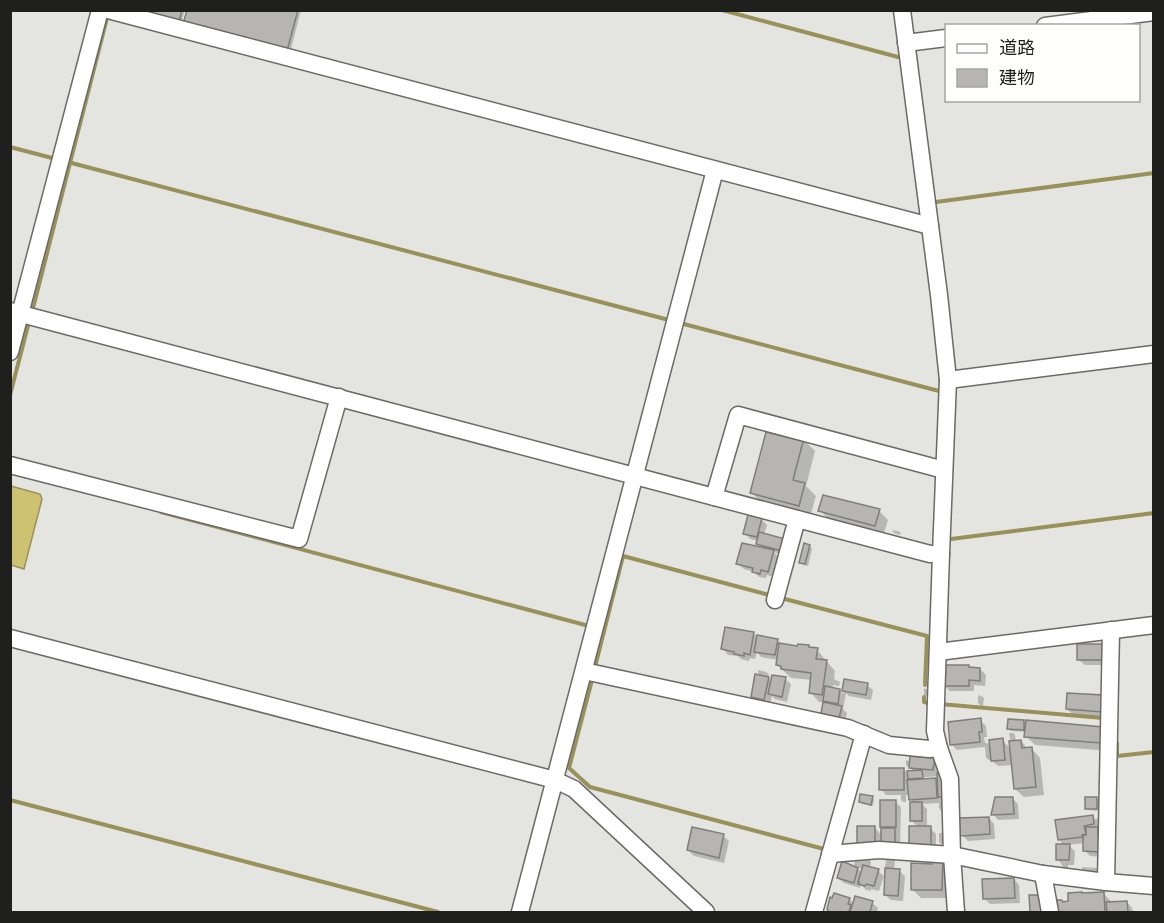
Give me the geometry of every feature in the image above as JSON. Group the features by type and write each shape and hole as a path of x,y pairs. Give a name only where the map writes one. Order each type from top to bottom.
{"street":[{"path":"902,10 948,380 935,731 950,779 956,912"},
{"path":"10,352 23,314 107,11 930,226"},
{"path":"1061,24 1154,12"},
{"path":"906,43 945,38"},
{"path":"520,912 715,170"},
{"path":"23,314 930,554 940,554"},
{"path":"948,380 1154,354"},
{"path":"10,465 299,539 339,397"},
{"path":"714,497 738,415 944,470"},
{"path":"775,600 797,519"},
{"path":"938,652 1154,625"},
{"path":"1106,882 1111,630"},
{"path":"10,638 555,780 574,789 706,912"},
{"path":"584,670 848,728 889,745 939,748"},
{"path":"814,912 864,734"},
{"path":"830,854 879,850 952,855 1043,874 1154,886"},
{"path":"1043,874 1050,912"}],"shaded area":[{"path":"11,486 40,494 42,499 24,569 11,565"}],"building":[{"path":"137,10 182,10 179,22"},
{"path":"187,10 298,10 287,51 183,24"},
{"path":"766,432 795,439 796,436 804,438 793,480 805,483 799,506 750,493"},
{"path":"823,495 880,509 875,526 818,511"},
{"path":"748,515 762,518 757,537 743,534"},
{"path":"759,532 785,539 782,551 756,544"},
{"path":"742,543 774,550 768,572 761,570 760,574 752,572 753,568 736,564"},
{"path":"804,543 810,545 805,564 799,563"},
{"path":"725,627 754,632 750,655 734,654 734,652 721,649"},
{"path":"757,635 778,639 775,655 754,652"},
{"path":"779,643 809,645 809,647 818,648 816,659 827,660 822,695 809,693 811,673 781,669 781,666 776,665"},
{"path":"1077,644 1104,644 1103,660 1077,660"},
{"path":"943,665 969,665 969,667 980,668 980,681 969,680 969,686 943,686"},
{"path":"755,674 769,677 764,700 751,697"},
{"path":"772,675 786,677 782,697 768,694"},
{"path":"844,679 868,683 866,695 842,691"},
{"path":"825,686 840,689 838,704 823,701"},
{"path":"1067,693 1103,695 1102,712 1066,709"},
{"path":"823,702 842,706 839,718 821,714"},
{"path":"981,718 980,742 950,745 948,722"},
{"path":"1008,719 1024,720 1024,730 1007,729"},
{"path":"1026,720 1103,727 1101,743 1024,737"},
{"path":"1003,738 1005,760 991,761 989,740"},
{"path":"1021,740 1022,748 1032,747 1036,787 1014,789 1009,741"},
{"path":"910,756 935,758 933,770 909,768"},
{"path":"879,768 904,768 904,790 879,790"},
{"path":"922,770 923,778 908,779 907,771"},
{"path":"937,773 944,773 947,797 938,797"},
{"path":"936,778 937,798 909,800 907,780"},
{"path":"860,794 873,796 871,805 859,802"},
{"path":"995,797 1013,797 1014,814 991,815"},
{"path":"1085,797 1097,797 1097,809 1085,809"},
{"path":"880,800 896,800 896,827 880,827"},
{"path":"910,802 922,802 922,821 910,821"},
{"path":"1093,815 1094,824 1084,826 1086,834 1082,835 1083,837 1058,840 1055,820"},
{"path":"989,817 990,834 960,836 959,818"},
{"path":"857,826 875,826 875,843 857,843"},
{"path":"909,826 931,826 931,846 909,846"},
{"path":"692,827 724,834 719,858 687,850"},
{"path":"1086,827 1098,827 1100,852 1083,851 1083,835 1086,835"},
{"path":"881,828 895,828 895,844 881,844"},
{"path":"1056,844 1070,844 1069,860 1056,860"},
{"path":"933,859 943,859 942,890 911,890 911,863 932,864"},
{"path":"842,861 858,868 854,883 837,878"},
{"path":"863,865 879,869 874,886 858,884"},
{"path":"885,868 900,869 898,896 884,895"},
{"path":"1014,878 1015,898 983,899 982,879"},
{"path":"1104,892 1105,912 1058,912 1057,900 1068,901 1068,893"},
{"path":"834,893 850,898 849,912 827,912 830,897 832,898"},
{"path":"1029,895 1043,895 1043,912 1030,912"},
{"path":"855,896 873,901 870,912 850,912"},
{"path":"1127,901 1128,912 1107,912 1106,902"}],"waterway":[{"path":"722,10 898,57"},
{"path":"32,312 108,14"},
{"path":"10,147 56,159"},
{"path":"64,161 669,320"},
{"path":"936,202 1154,173"},
{"path":"10,395 29,322"},
{"path":"680,323 939,391"},
{"path":"161,512 589,626"},
{"path":"951,539 1154,513"},
{"path":"595,667 623,556 773,596"},
{"path":"781,598 927,636 925,685"},
{"path":"592,680 569,768 590,787 824,849"},
{"path":"924,697 924,702 928,703"},
{"path":"940,704 1103,718"},
{"path":"1117,743 1117,756 1154,752"},
{"path":"10,800 438,912"}]}
